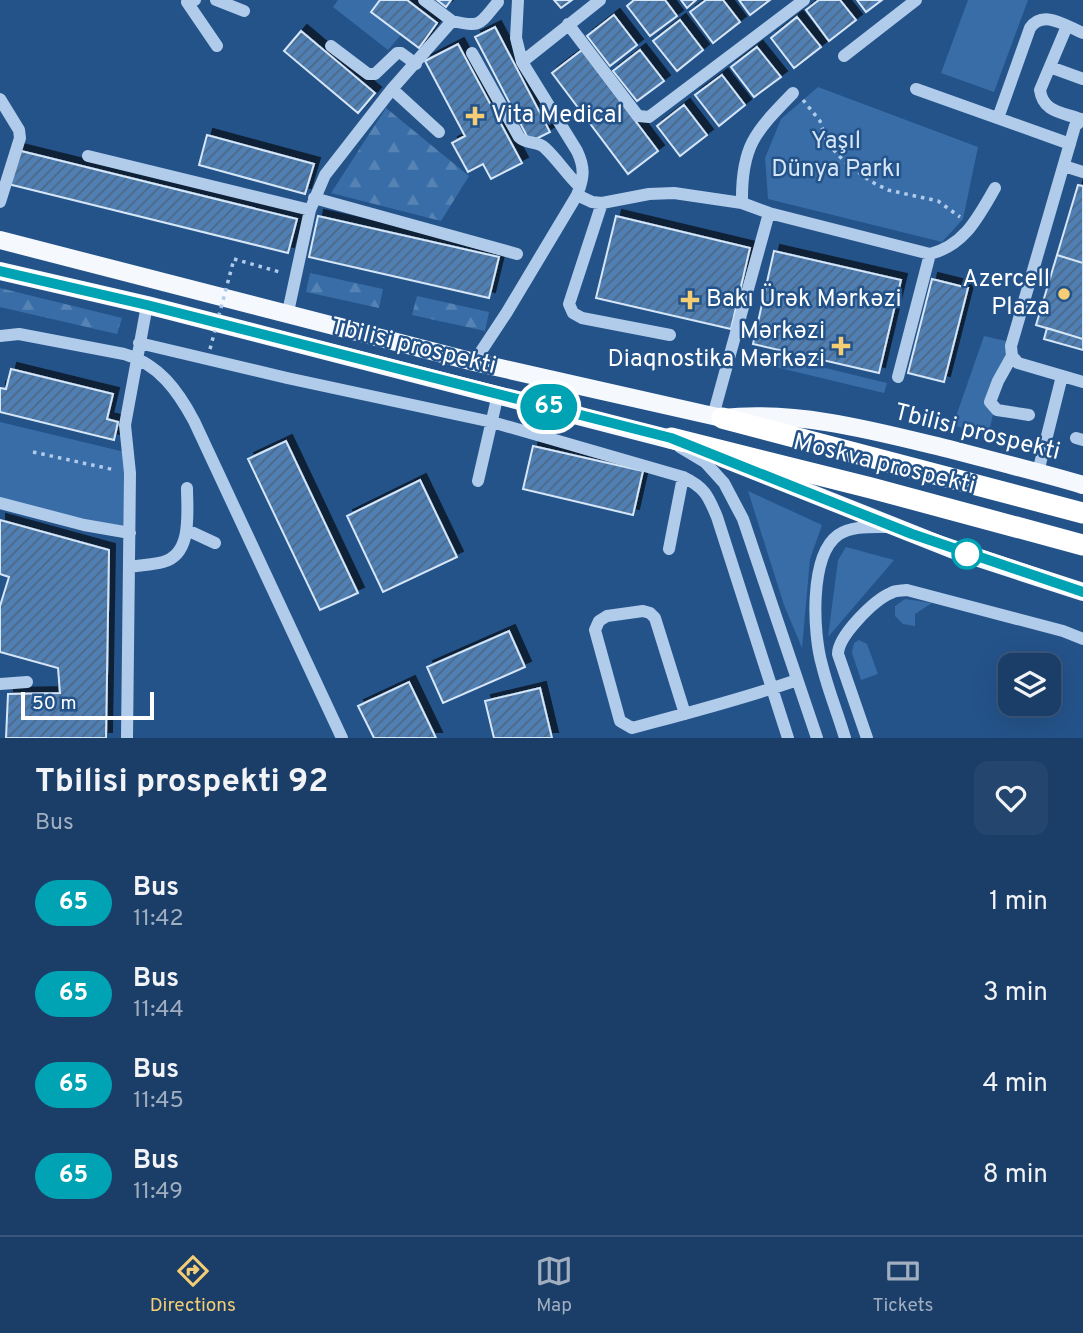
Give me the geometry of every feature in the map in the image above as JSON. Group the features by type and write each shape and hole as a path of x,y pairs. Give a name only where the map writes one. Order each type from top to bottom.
{"highway":[{"name":"Moskva prospekti","path":"718,417 1083,513"},
{"name":"Moskva prospekti","path":"671,438 884,491 1083,545"}],"main road":[{"name":"Tbilisi prospekti","path":"0,240 474,362 718,417 749,415 802,418 909,439 1083,485"},
{"name":"Tbilisi prospekti","path":"0,271 147,305 671,438 892,527 1083,592"}],"street":[{"path":"216,0 244,11"},
{"path":"424,0 452,21 473,26 498,2"},
{"path":"474,362 513,303 584,178 581,158 522,62 516,38 517,0"},
{"path":"522,62 600,0"},
{"path":"568,24 638,117 643,118 649,117 804,0"},
{"path":"844,56 916,0"},
{"path":"189,1 217,46"},
{"path":"998,118 1035,20 1044,18 1083,33"},
{"path":"288,312 312,204 325,175 392,89 452,21"},
{"path":"1066,26 1040,90 1047,107 1082,119"},
{"path":"331,46 368,74 375,74 397,53 416,64"},
{"path":"472,53 522,140 541,144 578,191 592,202 602,204 649,194 674,193 742,203 769,214 930,254 953,246 972,227 995,188"},
{"path":"1050,66 1083,79"},
{"path":"392,89 439,132"},
{"path":"916,89 1070,144"},
{"path":"742,203 745,157 752,141 764,122 793,93"},
{"path":"0,99 19,130 20,138 0,202"},
{"path":"1029,415 997,410 990,402 1012,356 1011,345 1074,125 1082,119"},
{"path":"88,156 312,204 517,254"},
{"path":"1064,166 1083,172"},
{"path":"602,204 569,304 573,313 582,318 670,335"},
{"path":"718,417 769,214"},
{"path":"898,377 930,254"},
{"path":"127,738 130,473 125,425 147,305"},
{"path":"0,336 19,334 136,357 164,376 182,398 342,738"},
{"path":"139,343 492,422 683,477 699,485 709,498 788,738"},
{"path":"1012,356 1018,363 1083,382"},
{"path":"1038,472 1062,376"},
{"path":"478,481 498,394"},
{"path":"648,432 692,453 724,483 743,519 817,738"},
{"path":"669,549 683,477"},
{"path":"129,567 162,562 172,558 178,551 187,530 187,488"},
{"path":"0,503 84,525 130,533"},
{"path":"843,737 821,664 817,636 816,604 821,563 831,542 848,530 892,527"},
{"path":"187,530 215,543"},
{"path":"867,738 838,648 846,633 880,599 893,591 907,590 1063,631 1083,639"},
{"path":"685,714 654,618 650,613 643,611 607,616 599,621 595,630 620,721 632,728 685,714 772,689 797,680"},
{"path":"0,684 27,682"}],"path":[{"path":"793,93 812,109 820,121 827,143 844,161 870,181 888,190 938,201 972,227"},
{"path":"210,349 234,259 267,268"},
{"path":"33,452 130,473"}],"green space":[{"path":"338,0 380,0 372,12 401,35 388,50 333,7"},
{"path":"968,0 1028,0 994,92 941,73"},
{"name":"Yaşıl Dünya Parkı","path":"818,87 978,147 963,219 942,242 768,199 765,158 781,119"},
{"path":"386,108 469,176 441,221 331,193"},
{"path":"310,273 383,289 379,308 306,292"},
{"path":"0,288 122,318 117,334 0,307"},
{"path":"417,296 489,312 485,331 412,315"},
{"path":"984,336 1010,342 988,436 953,425"},
{"path":"752,350 887,383 884,393 750,361"},
{"path":"0,422 129,453 126,531 0,500"},
{"path":"748,491 822,525 810,559 802,648 784,605"},
{"path":"846,547 894,560 828,637 838,560"},
{"path":"905,599 932,603 915,614 915,626 903,624 895,616 895,606"},
{"path":"859,640 867,644 878,674 861,680 852,653 854,643"}],"building":[{"path":"380,0 407,0 437,23 419,48 371,12"},
{"path":"437,0 451,0 446,7"},
{"path":"554,0 572,0 561,8"},
{"path":"634,0 665,0 677,16 650,36 627,6"},
{"path":"681,0 696,0 687,8"},
{"path":"706,0 723,0 740,22 713,43 690,12"},
{"path":"739,0 770,0 750,15"},
{"path":"819,0 840,0 856,20 829,41 806,10"},
{"path":"857,0 882,0 866,12"},
{"path":"614,15 637,45 610,66 587,36"},
{"path":"797,17 821,47 794,68 771,38"},
{"path":"680,20 703,50 677,71 653,41"},
{"path":"495,27 550,132 530,142 475,37"},
{"path":"301,31 375,93 358,113 284,51"},
{"path":"458,44 522,163 491,179 483,164 468,172 452,143 465,136 425,61"},
{"path":"757,47 781,77 754,97 731,67"},
{"path":"582,50 658,151 628,174 552,73"},
{"path":"640,50 664,81 637,101 613,71"},
{"path":"722,75 745,105 719,126 695,95"},
{"path":"684,105 707,135 680,156 657,126"},
{"path":"207,135 314,164 305,194 199,165"},
{"path":"17,150 297,219 288,253 8,184"},
{"path":"1078,185 1083,186 1083,263 1057,255"},
{"path":"318,216 499,257 489,298 309,257"},
{"path":"616,216 750,248 731,329 596,298"},
{"path":"774,251 901,280 879,373 753,344"},
{"name":"Azercell Plaza","path":"1057,255 1083,263 1083,339 1036,325"},
{"path":"932,279 968,288 944,382 908,373"},
{"path":"1047,328 1083,339 1083,350 1044,339"},
{"path":"11,369 113,394 107,419 118,422 114,440 0,412 0,388 6,389"},
{"path":"286,441 358,593 320,610 248,459"},
{"path":"533,446 643,471 633,515 523,489"},
{"path":"420,480 457,557 383,592 347,516"},
{"path":"0,520 109,550 106,738 6,738 8,694 60,693 58,668 0,652 0,606 9,577 0,574"},
{"path":"509,631 525,667 443,703 427,667"},
{"path":"409,682 436,738 374,738 358,706"},
{"path":"540,688 552,738 494,738 485,701"}],"bus line":[{"name":"65","path":"0,271 147,305 671,438 951,549 1083,592"}],"place":[{"name":"Vita Medical","path":"475,116"},
{"name":"Azercell Plaza","path":"1064,294"},
{"name":"Bakı Ürək Mərkəzi","path":"690,300"},
{"name":"Mərkəzi Diaqnostika Mərkəzi","path":"841,346"}]}
